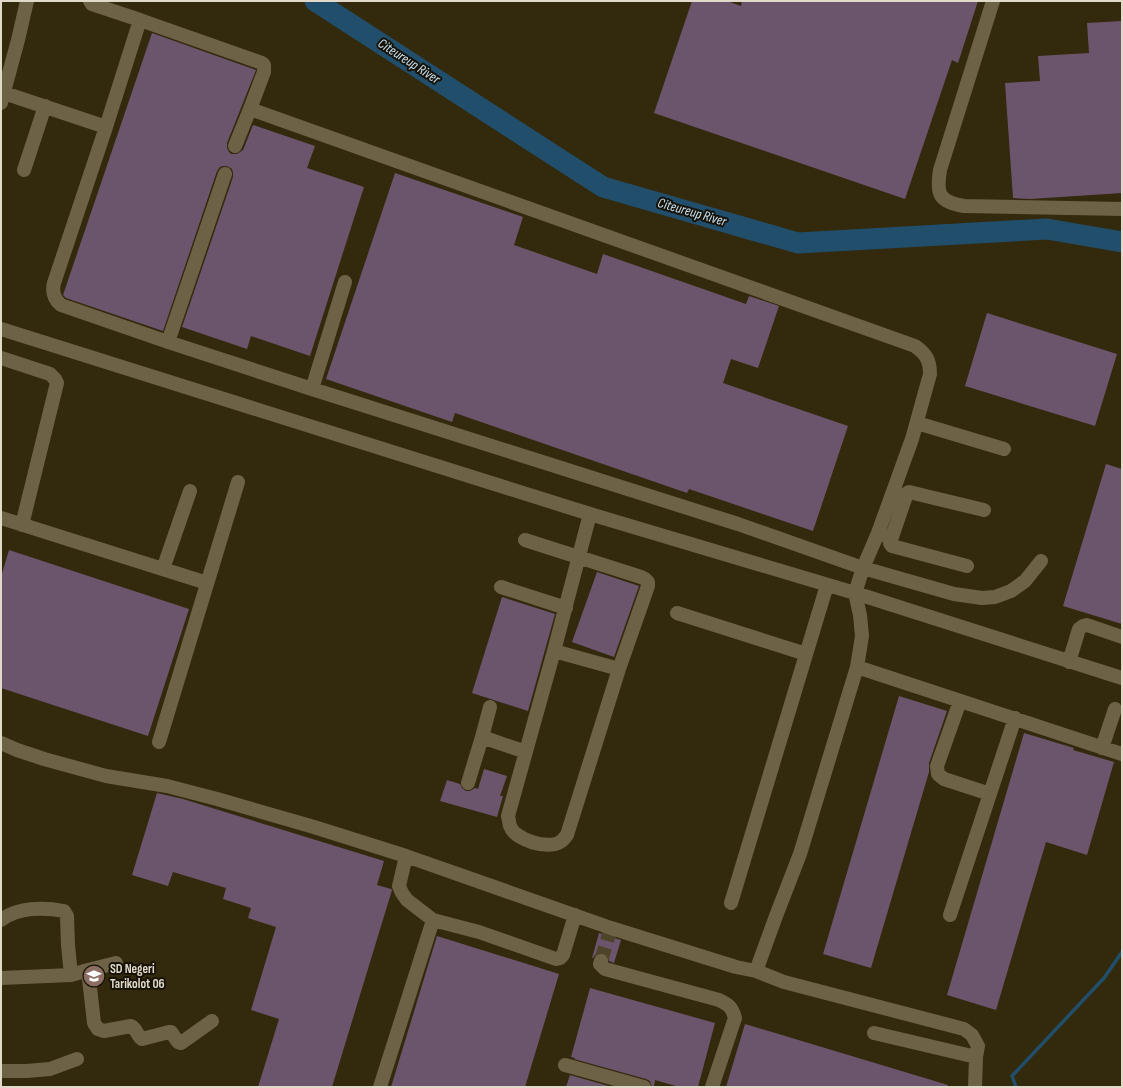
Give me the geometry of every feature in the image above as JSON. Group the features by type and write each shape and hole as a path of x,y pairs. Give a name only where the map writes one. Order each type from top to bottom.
{"street":[{"path":"27,1 3,98 45,106 106,127"},
{"path":"90,1 92,4 262,63 264,65 264,72 235,146"},
{"path":"993,1 940,170 938,190 941,196 955,205 964,206 1122,209"},
{"path":"140,20 53,286 54,295 61,305 312,389 738,524 863,568 954,594 982,598 995,598 1011,591 1025,581 1041,561"},
{"path":"24,170 45,106"},
{"path":"250,109 916,346 923,351 928,359 930,374 917,423 855,593 860,615 862,636 857,667 800,854 756,971"},
{"path":"168,342 225,174"},
{"path":"312,389 345,282"},
{"path":"1,329 590,514 855,593 1122,678"},
{"path":"1,358 50,374 56,379 57,383 22,524"},
{"path":"917,423 1004,449"},
{"path":"159,742 238,482"},
{"path":"163,569 190,491"},
{"path":"967,566 892,546 890,543 907,493 909,492 984,510"},
{"path":"525,540 578,557 642,578 646,579 648,582 648,586 619,670 567,835 560,842 553,844 537,844 519,837 510,826 508,816 566,608 578,557 590,514"},
{"path":"1,518 207,583"},
{"path":"878,533 892,537"},
{"path":"731,903 827,585"},
{"path":"501,587 566,608"},
{"path":"677,613 806,654"},
{"path":"1069,662 1079,629 1083,626 1087,625 1122,636"},
{"path":"554,651 619,670"},
{"path":"857,667 1122,754"},
{"path":"960,701 937,766 938,774 944,779 990,794"},
{"path":"468,783 490,707"},
{"path":"1102,748 1115,709"},
{"path":"950,915 1014,718"},
{"path":"482,737 526,752"},
{"path":"1,743 44,759 106,776 167,786 314,827 406,856 576,915 610,931 736,967 756,971 784,982 964,1029 972,1035 978,1046 975,1087"},
{"path":"406,856 399,886 402,893 408,900 433,920 479,932 556,959 563,955 576,915"},
{"path":"1,920 10,914 21,911 38,909 64,911 67,916 71,975"},
{"path":"380,1087 433,920"},
{"path":"601,961 600,964 605,969 719,1000 727,1004 733,1010 735,1018 712,1087"},
{"path":"1,978 71,975 116,963"},
{"path":"88,970 94,1023 98,1029 104,1031 131,1026 135,1029 140,1038 144,1040 171,1032 178,1042 181,1043 212,1021"},
{"path":"874,1033 976,1057"},
{"path":"1,1072 50,1069 77,1059"},
{"path":"565,1065 644,1087"}],"building":[{"path":"692,1 727,1 741,6 742,1 978,1 958,63 952,60 905,199 654,113"},
{"path":"1122,21 1122,193 1030,199 1013,198 1005,83 1040,81 1038,56 1089,53 1087,23"},
{"path":"152,33 256,70 227,143 227,148 231,154 237,154 243,150 253,125 315,146 307,168 364,187 310,356 251,336 247,349 182,327 233,177 232,169 227,166 220,167 217,171 163,331 66,298 63,295"},
{"path":"395,173 523,217 514,245 597,274 603,254 746,304 749,296 779,306 758,368 731,359 723,383 848,426 813,531 689,489 687,493 455,413 452,422 326,379"},
{"path":"987,313 1117,354 1095,426 965,386"},
{"path":"1106,464 1122,469 1122,624 1063,606"},
{"path":"9,550 189,609 148,736 1,688 1,577"},
{"path":"597,572 639,586 614,657 572,642"},
{"path":"502,597 555,614 528,711 472,693"},
{"path":"899,696 947,711 929,763 929,772 871,968 823,954"},
{"path":"1024,733 1114,762 1087,855 1046,842 996,1010 947,995"},
{"path":"484,769 507,776 500,796 503,796 497,817 440,801 447,780 460,784 466,791 470,791 475,788 478,789"},
{"path":"157,793 183,799 384,861 377,885 392,890 332,1087 258,1087 279,1019 251,1010 276,927 248,918 251,908 223,899 226,888 173,872 168,886 132,875"},
{"path":"599,933 621,940 614,963 609,961 608,956 603,953 599,953 592,958"},
{"path":"437,936 559,974 525,1087 391,1087"},
{"path":"590,988 715,1023 698,1087 679,1087 655,1080 654,1087 652,1087 650,1081 646,1079 571,1057"},
{"path":"745,1024 948,1085 947,1087 726,1087"},
{"path":"570,1075 612,1087 566,1087"}],"waterway":[{"name":"Citeureup River","path":"315,1 603,187 798,243 1047,229 1122,242"},
{"path":"1016,1087 1012,1076 1104,978 1122,952"}],"tunnel":[{"path":"601,961 609,934"}],"place":[{"name":"SD Negeri Tarikolot 06","path":"94,976"}]}
